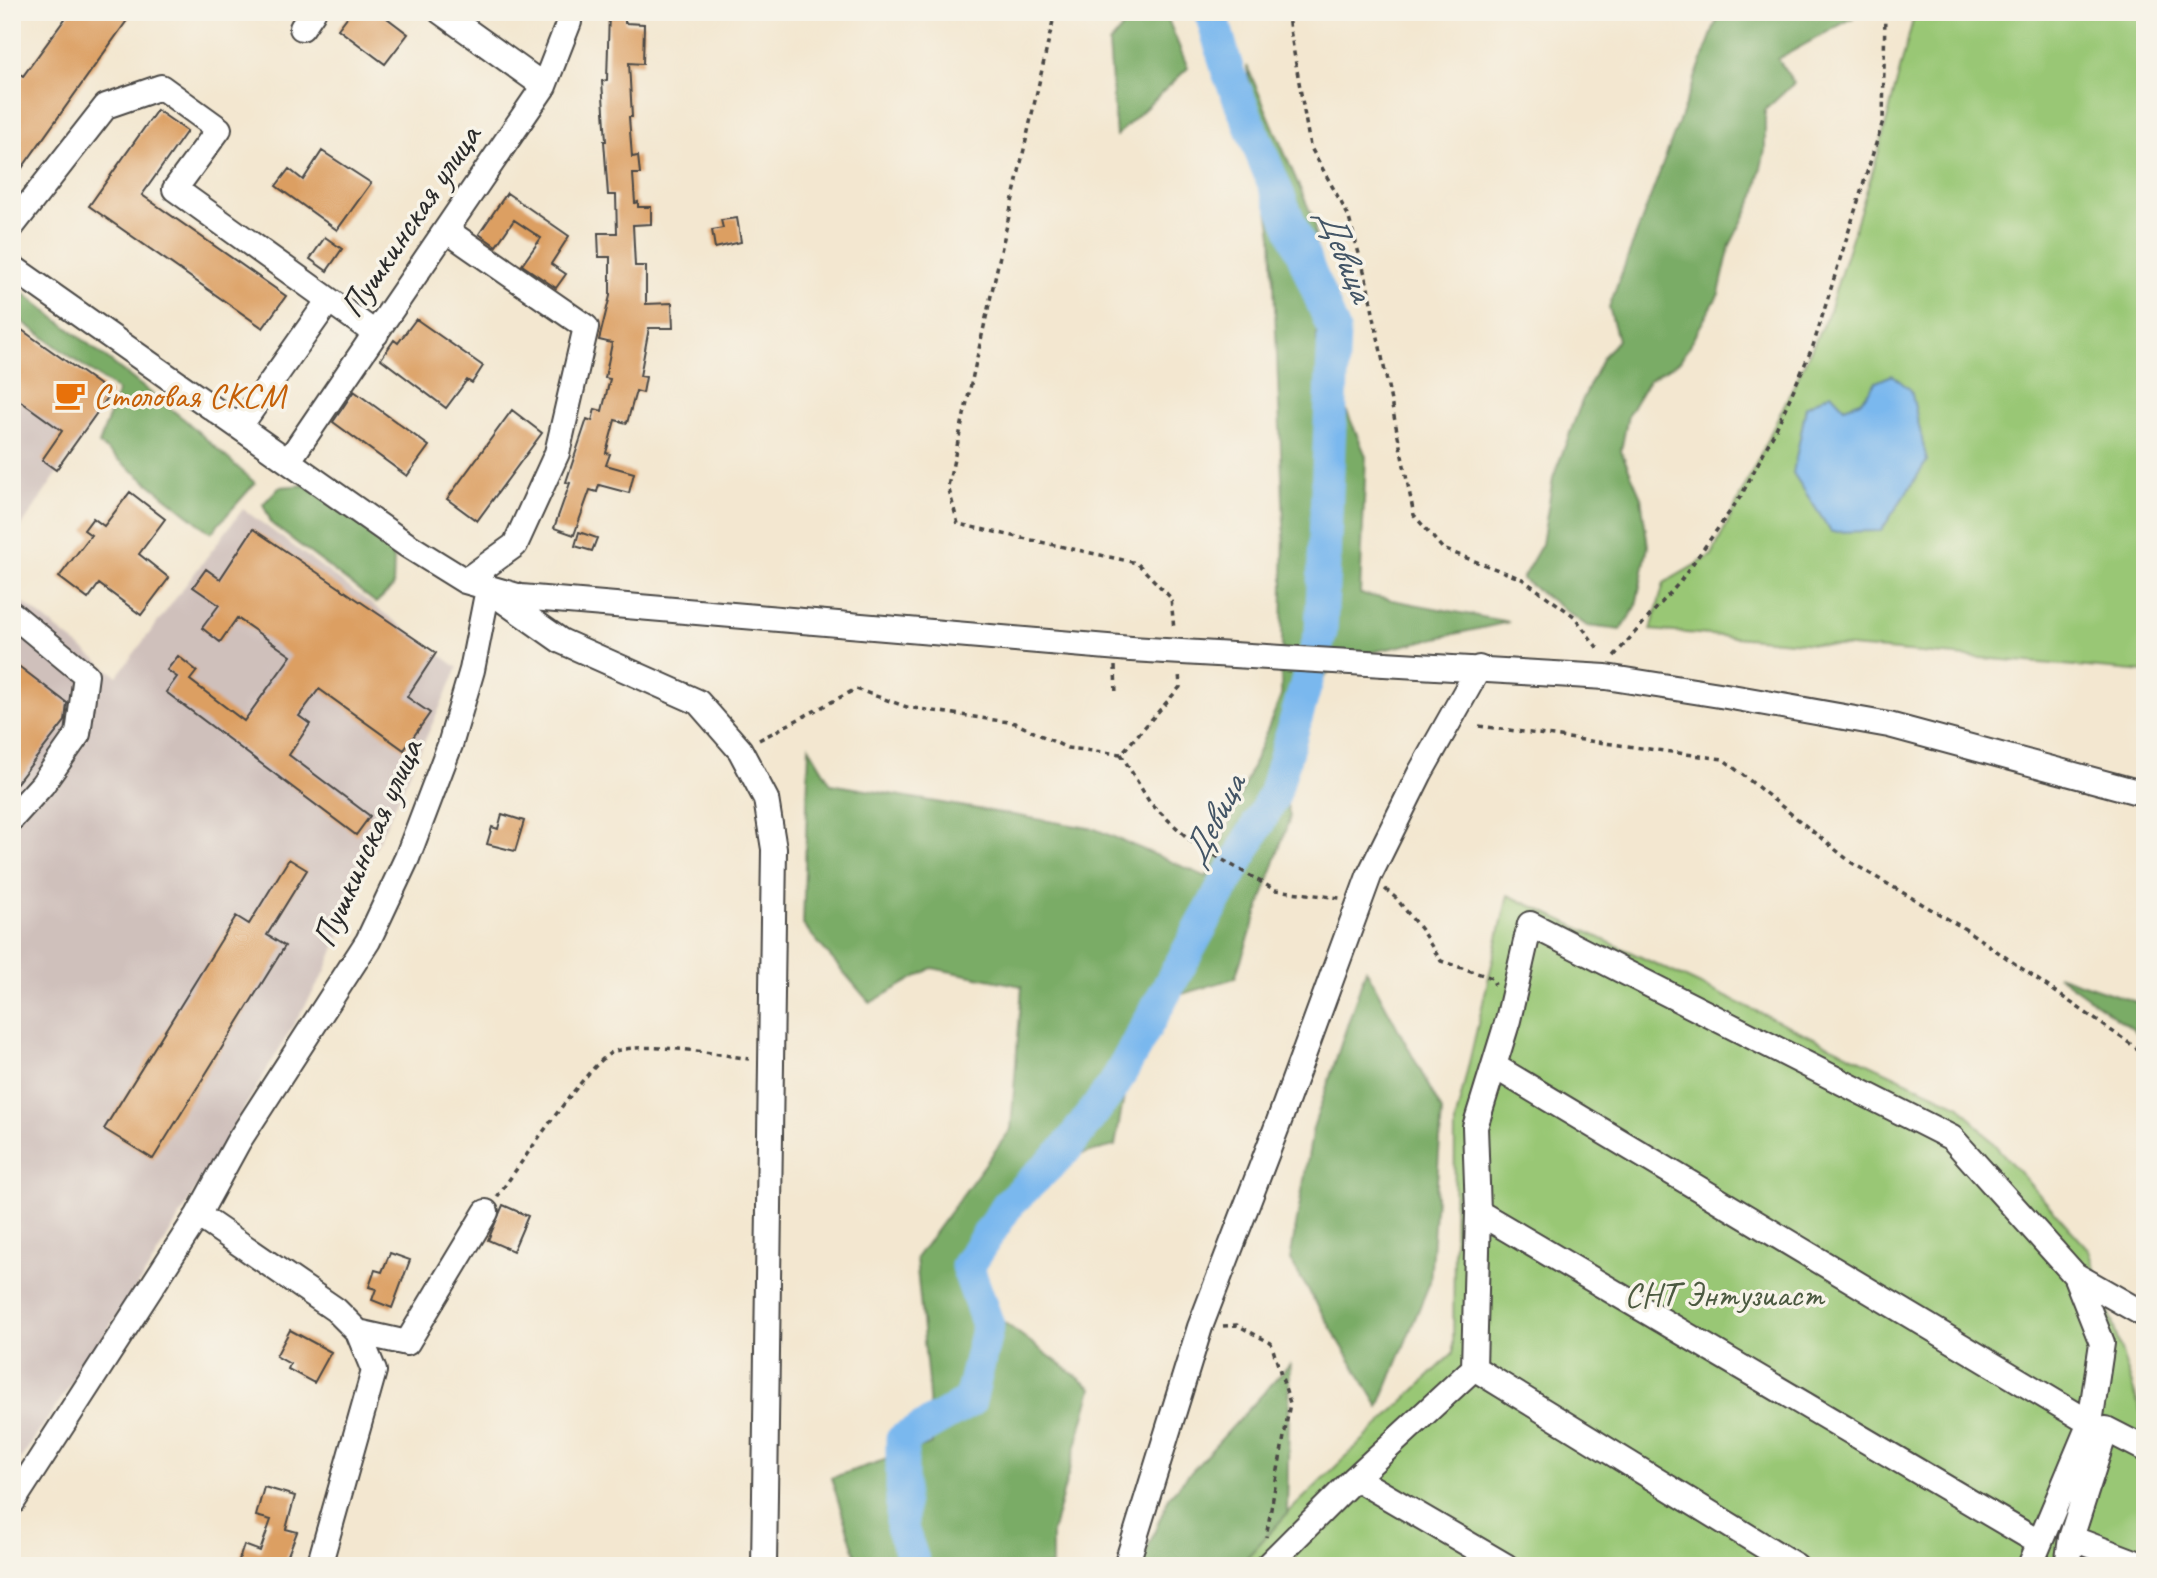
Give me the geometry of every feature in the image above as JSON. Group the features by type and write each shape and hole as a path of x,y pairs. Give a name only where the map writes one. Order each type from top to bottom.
{"street":[{"path":"441,12 544,86"},
{"name":"Пушкинская улица","path":"289,460 544,86 569,22 568,12"},
{"path":"12,226 106,106 161,87 219,129 175,189 376,334"},
{"path":"446,230 586,327 557,453 515,545 476,585"},
{"path":"12,267 407,545 476,585 561,641 698,702 740,750 766,799 774,849 764,1566"},
{"path":"240,426 329,300"},
{"path":"476,585 521,597 1123,656 1479,668 1606,677 1889,725 2145,794"},
{"name":"Пушкинская улица","path":"12,1503 198,1214 237,1142 374,929 407,858 450,745 472,670 476,585"},
{"path":"12,614 86,675 78,734 42,785 12,818"},
{"path":"1126,1566 1200,1327 1369,876 1420,773 1479,668"},
{"path":"1267,1566 1355,1478 1474,1368 1478,1212 1475,1127 1508,1020 1530,923 1952,1139 2075,1275 2145,1315"},
{"path":"1494,1066 2090,1423"},
{"path":"358,1332 407,1343 486,1212"},
{"path":"1478,1212 2034,1554 2090,1423 2102,1343 2075,1275"},
{"path":"198,1214 336,1310 358,1332 374,1371 319,1566"},
{"path":"1474,1368 1796,1566"},
{"path":"2067,1566 2071,1538 2106,1429 2145,1449"},
{"path":"1355,1478 1506,1566"},
{"path":"2071,1538 2145,1566"}],"path":[{"path":"948,486 1055,12"},
{"path":"1287,12 1310,146 1349,215 1366,278 1414,515 1443,549 1522,579 1574,616 1599,650"},
{"path":"1614,656 1679,583 1741,496 1776,429 1813,346 1883,121 1885,12"},
{"path":"1116,696 1123,656"},
{"path":"740,750 856,689 907,707"},
{"path":"1479,726 1723,759 1852,863 1965,929 2145,1054"},
{"path":"1121,754 1150,803 1192,842 1275,890 1341,898"},
{"path":"1369,876 1396,898 1441,961 1492,978 1496,988"},
{"path":"486,1212 575,1088 612,1051 641,1048 682,1051 772,1064"},
{"path":"1200,1327 1237,1325 1271,1343 1290,1403 1266,1538"}],"shaded area":[{"path":"12,326 111,393 12,541"},
{"path":"243,509 458,668 371,858 325,972 148,1270 12,1472 12,551 15,596 117,676"}],"green space":[{"path":"1135,12 1165,12 1188,68 1116,136 1109,44"},
{"path":"1720,12 1849,12 1853,18 1778,59 1794,83 1765,110 1765,150 1755,196 1730,245 1719,294 1680,361 1649,380 1628,415 1621,451 1641,497 1648,546 1636,606 1621,630 1587,626 1522,579 1542,544 1553,478 1582,401 1603,357 1618,340 1609,307"},
{"path":"1915,12 2145,12 2145,672 1651,630 1664,583 1712,555 1828,314 1878,154"},
{"path":"1247,66 1315,223 1317,342 1366,456 1360,594 1509,622 1337,660 1273,751 1290,817 1235,978 1140,1007 1115,1146 1022,1169 962,1291 1092,1388 1052,1533 1052,1566 859,1566 831,1478 932,1444 916,1258 1011,1129 1022,986 932,968 870,1003 803,925 809,747 831,784 1095,829 1207,877 1281,696 1284,525 1272,236"},
{"path":"12,284 185,420 255,483 211,533 99,444 118,391 12,314"},
{"path":"305,485 383,541 394,560 393,587 376,603 272,524 263,504 280,487"},
{"name":"СНТ Энтузиаст","path":"1508,895 1960,1106 2089,1250 2141,1413 2145,1415 2145,1566 1233,1566 1453,1353 1455,1123"},
{"path":"1366,969 1442,1111 1430,1282 1379,1407 1290,1260 1313,1128"},
{"path":"2057,975 2145,1005 2145,1038"},
{"path":"1290,1364 1287,1514 1239,1566 1140,1566 1170,1495"}],"water":[{"path":"1892,375 1911,390 1927,461 1881,531 1831,532 1793,473 1806,407 1831,393 1844,407 1861,401 1876,382"}],"building":[{"path":"70,12 133,12 12,182 12,68 23,76"},
{"path":"351,12 379,12 408,34 385,64 338,29"},
{"path":"609,12 625,12 625,23 644,24 643,64 629,63 632,117 629,117 632,157 638,156 640,174 633,174 635,203 638,202 638,207 651,207 651,224 633,225 635,266 646,266 646,304 672,303 673,328 649,328 640,376 646,377 643,393 636,391 627,423 615,420 606,453 610,454 606,465 634,473 629,493 599,485 597,492 590,490 574,535 554,528 570,483 566,482 587,419 592,421 595,409 602,411 610,379 605,378 612,343 599,340 610,296 610,257 599,257 598,233 617,233 616,195 608,195 604,141 602,81 607,80"},
{"path":"157,110 187,131 142,195 286,296 263,328 89,206"},
{"path":"322,151 371,183 337,230 276,186 289,169 303,180"},
{"path":"507,193 569,236 551,264 566,274 556,288 522,265 541,238 514,220 496,246 479,234"},
{"path":"737,218 741,242 715,248 712,230 723,228 721,220"},
{"path":"325,237 342,249 327,271 310,259"},
{"path":"416,319 483,366 472,383 467,380 446,408 381,359 394,340 398,343"},
{"path":"12,323 111,393 56,470 42,460 62,431 12,395"},
{"path":"354,391 429,446 407,476 333,422"},
{"path":"512,410 542,433 477,521 447,499"},
{"path":"130,492 165,519 139,554 169,578 141,615 99,584 88,599 59,577 91,535 84,530 93,518 104,526"},
{"path":"253,529 436,653 407,697 430,713 404,750 319,689 299,716 310,724 289,755 370,816 356,835 166,692 177,677 167,670 178,656 197,671 190,680 244,721 291,656 237,618 220,642 202,628 219,605 193,587 206,569 220,579"},
{"path":"579,532 597,538 592,551 575,546"},
{"path":"12,661 67,703 65,721 12,789"},
{"path":"502,814 524,821 515,851 487,844 492,827 498,829"},
{"path":"289,859 307,870 267,935 285,946 153,1159 104,1129 236,916 249,924"},
{"path":"503,1205 528,1216 513,1251 488,1240"},
{"path":"390,1253 410,1260 392,1308 372,1300 376,1289 369,1287 375,1270 382,1272"},
{"path":"290,1330 331,1352 314,1383 288,1369 290,1364 276,1356"},
{"path":"264,1487 295,1496 286,1529 297,1532 286,1560 297,1566 237,1566 244,1545 260,1551 271,1520 256,1516"}],"waterway":[{"name":"Девица","path":"915,1566 902,1528 902,1440 970,1401 988,1325 967,1266 1009,1203 1065,1150 1114,1085 1274,795 1321,632 1334,331 1228,72 1211,12"}],"place":[{"name":"Столовая СКСМ","path":"70,395"}]}
